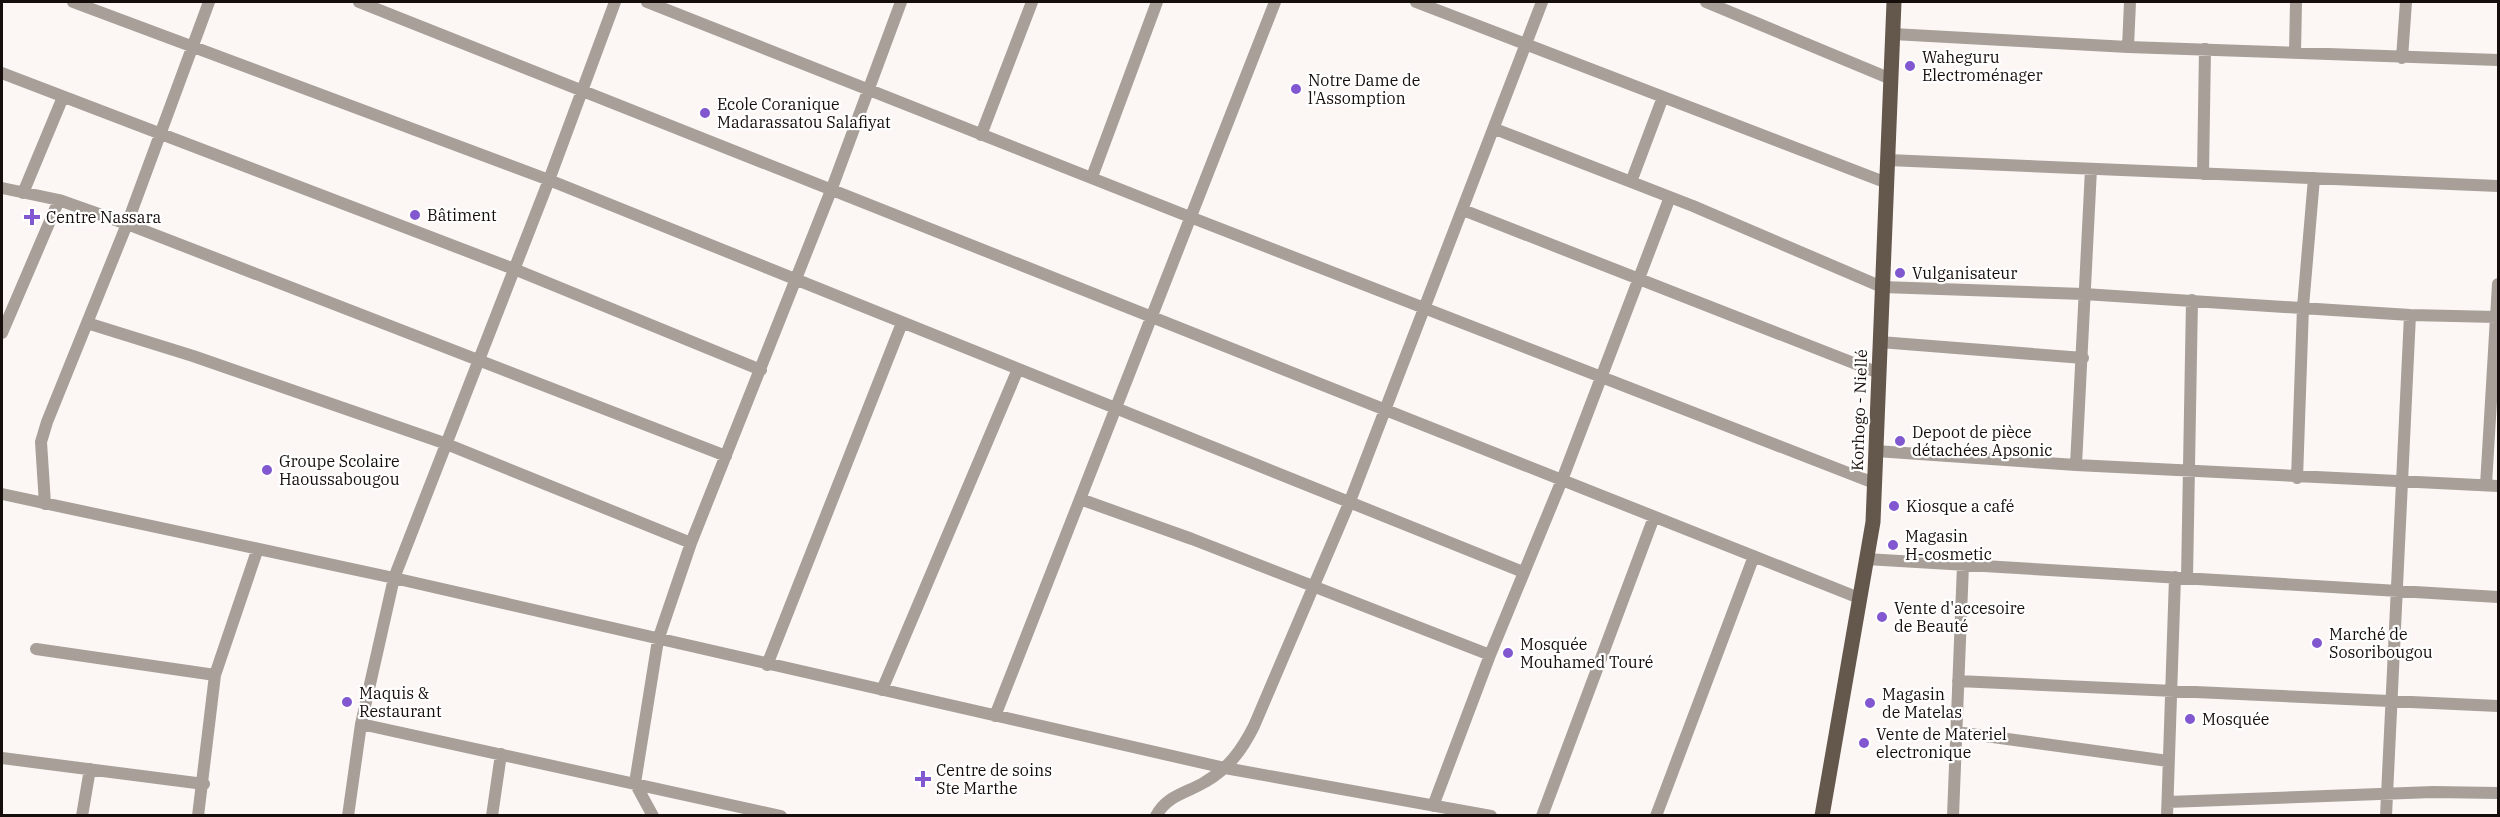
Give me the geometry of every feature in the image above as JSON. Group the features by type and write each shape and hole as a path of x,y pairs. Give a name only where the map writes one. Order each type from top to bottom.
{"main road":[{"name":"Korhogo - Niellé","path":"1822,816 1873,522 1894,2"}],"street":[{"path":"73,2 549,180 1523,572"},
{"path":"45,504 41,442 127,224 209,2"},
{"path":"359,2 582,88 1859,598"},
{"path":"348,816 361,724 394,578 444,443 549,180 615,2"},
{"path":"647,2 1092,177 1190,218 1874,483"},
{"path":"653,816 635,783 658,640 691,543 832,188 901,2"},
{"path":"981,135 1032,2"},
{"path":"1092,177 1157,2"},
{"path":"995,716 1275,2"},
{"path":"1416,2 1887,183"},
{"path":"1156,816 1160,808 1174,796 1205,782 1225,768 1243,749 1315,587 1350,501 1542,2"},
{"path":"1706,2 1891,79"},
{"path":"2128,47 2130,2"},
{"path":"2295,52 2296,2"},
{"path":"2402,58 2406,2"},
{"path":"1893,33 2128,47 2499,60"},
{"path":"2203,174 2205,50"},
{"path":"2,73 514,268 761,370"},
{"path":"23,193 63,97"},
{"path":"1631,182 1664,97"},
{"path":"1495,129 1670,197 1882,287 2084,294 2410,315 2497,316"},
{"path":"1888,160 2499,186"},
{"path":"2076,465 2091,169"},
{"path":"2297,478 2303,307 2314,178"},
{"path":"2,188 59,200 127,224 726,456"},
{"path":"1433,806 1490,655 1562,480 1670,197"},
{"path":"2,333 7,303 59,200"},
{"path":"1463,210 1879,374"},
{"path":"1876,451 2297,478 2492,485 2499,284"},
{"path":"2167,816 2171,691 2189,472 2192,300"},
{"path":"2386,816 2410,315"},
{"path":"87,323 193,356 444,443 691,543"},
{"path":"767,665 902,323"},
{"path":"1880,342 2083,358"},
{"path":"882,690 1018,369"},
{"path":"2,494 257,551 394,578 1225,768 1491,816"},
{"path":"1080,499 1490,655"},
{"path":"1542,816 1654,518"},
{"path":"198,816 204,784 215,675 257,551"},
{"path":"1656,816 1754,556"},
{"path":"1866,559 2499,597"},
{"path":"1953,816 1963,565"},
{"path":"36,650 215,675"},
{"path":"1958,681 2499,706"},
{"path":"361,724 781,816"},
{"path":"1956,732 2168,761"},
{"path":"492,816 501,754"},
{"path":"2,758 204,784"},
{"path":"82,816 90,769"},
{"path":"2168,802 2387,794 2499,793"}],"place":[{"name":"Waheguru Electroménager","path":"1910,66"},
{"name":"Notre Dame de l'Assomption","path":"1296,89"},
{"name":"Ecole Coranique Madarassatou Salafiyat","path":"705,113"},
{"name":"Bâtiment","path":"415,215"},
{"name":"Centre Nassara","path":"32,217"},
{"name":"Vulganisateur","path":"1900,273"},
{"name":"Depoot de pièce détachées Apsonic","path":"1900,441"},
{"name":"Groupe Scolaire Haoussabougou","path":"267,470"},
{"name":"Kiosque a café","path":"1894,506"},
{"name":"Magasin H-cosmetic","path":"1893,545"},
{"name":"Vente d'accesoire de Beauté","path":"1882,617"},
{"name":"Marché de Sosoribougou","path":"2317,643"},
{"name":"Mosquée Mouhamed Touré","path":"1508,653"},
{"name":"Maquis & Restaurant","path":"347,702"},
{"name":"Magasin de Matelas","path":"1870,703"},
{"name":"Mosquée","path":"2190,719"},
{"name":"Vente de Materiel electronique","path":"1864,743"},
{"name":"Centre de soins Ste Marthe","path":"923,779"}]}
